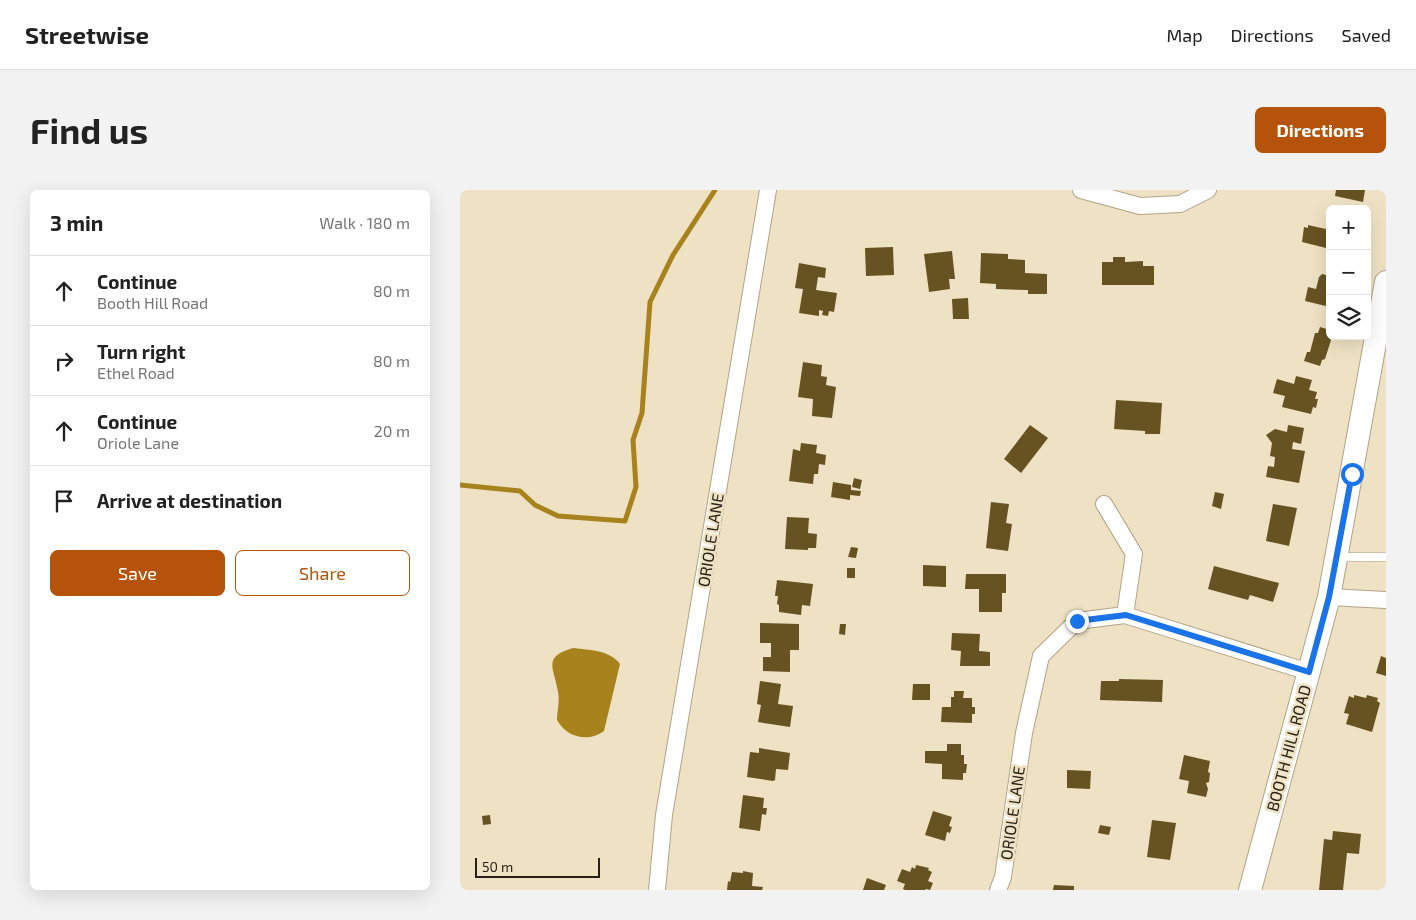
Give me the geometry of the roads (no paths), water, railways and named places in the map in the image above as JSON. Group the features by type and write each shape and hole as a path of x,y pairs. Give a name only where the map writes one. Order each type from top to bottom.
{"street":[{"name":"ORIOLE LANE","path":"657,890 664,815 768,190"},
{"path":"1081,190 1140,206 1180,204 1208,190"},
{"name":"BOOTH HILL ROAD","path":"1250,890 1329,597 1386,282"},
{"path":"1104,504 1134,554 1126,615 1309,672"},
{"path":"1329,597 1386,600"},
{"name":"ORIOLE LANE","path":"998,890 1003,876 1024,733 1041,656 1077,621 1126,615"}],"lane":[{"path":"1336,557 1386,557"}],"waterway":[{"path":"460,485 520,491 535,505 558,516 625,521 636,487 633,440 642,413 650,302 673,255 715,190"}]}
